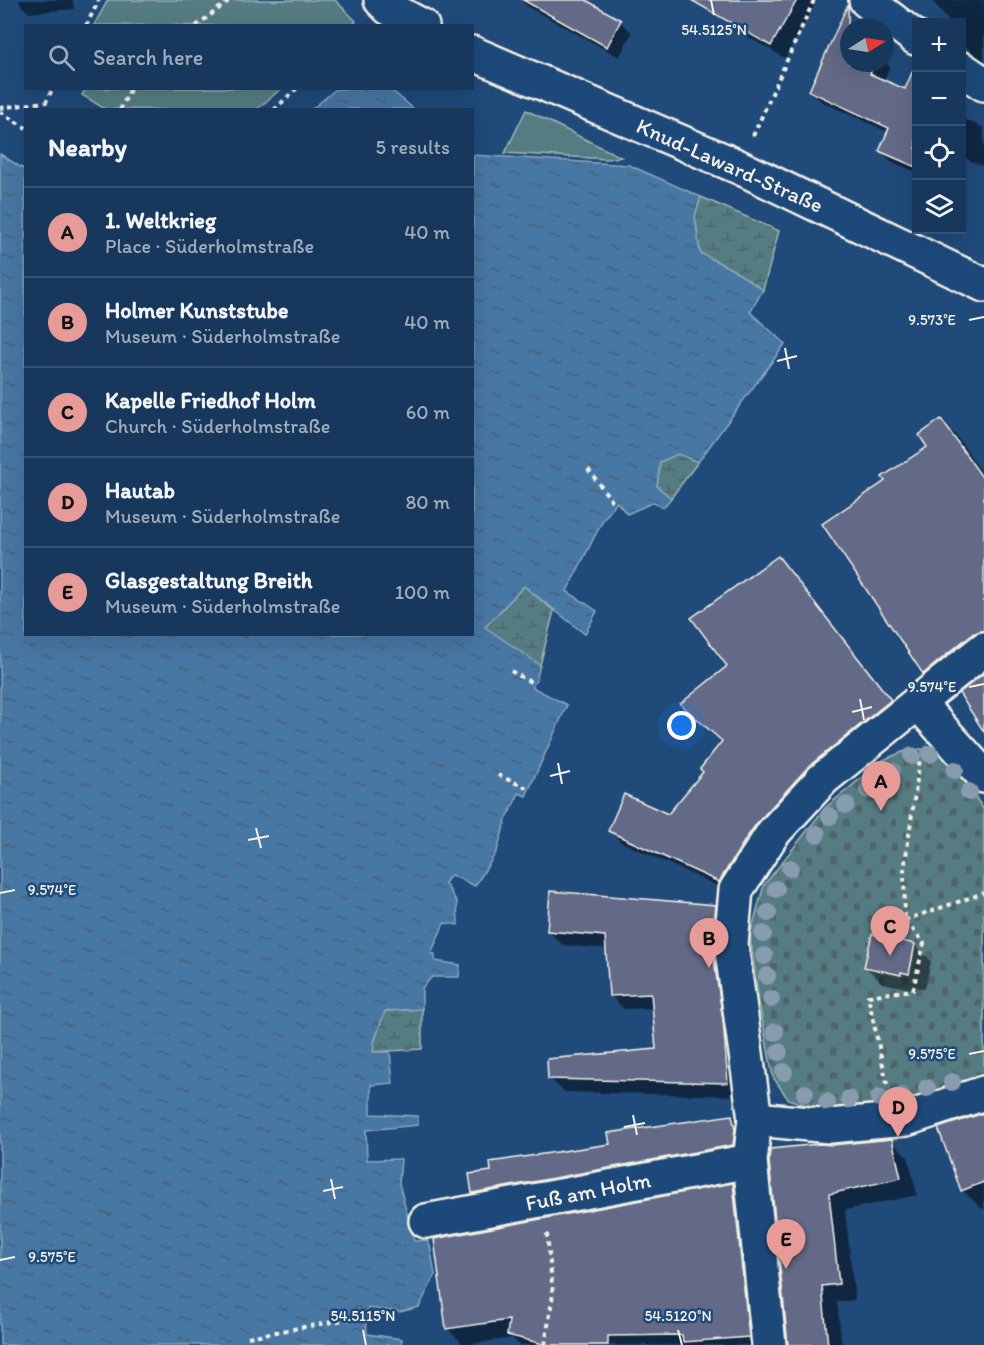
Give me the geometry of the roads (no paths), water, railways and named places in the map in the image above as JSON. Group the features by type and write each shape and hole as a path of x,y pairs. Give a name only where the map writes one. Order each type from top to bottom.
{"street":[{"path":"381,0 389,8 418,24"},
{"path":"866,0 912,35"},
{"name":"Knud-Laward-Straße","path":"474,54 739,167 984,285"},
{"path":"966,72 984,84"},
{"path":"769,1345 750,1161 755,1119 731,944 736,890 773,833 823,779 984,649"},
{"path":"918,703 984,776"},
{"path":"755,1119 830,1126 906,1119 984,1093"},
{"name":"Fuß am Holm","path":"426,1221 750,1161"}],"water":[{"path":"335,90 391,90 413,108 313,108"},
{"path":"0,154 24,169 24,636 474,636 474,155 629,165 701,197 695,216 700,253 733,270 763,290 750,312 785,344 698,462 678,454 660,462 657,486 671,498 663,508 654,502 627,514 617,502 603,520 567,591 597,611 585,634 524,586 485,627 540,665 532,687 567,705 526,796 519,793 506,820 497,851 475,886 451,875 445,883 457,902 458,925 444,923 431,954 435,954 435,961 460,965 459,977 432,977 422,988 422,1009 385,1011 374,1042 373,1052 390,1052 393,1083 371,1085 371,1114 418,1116 418,1125 366,1130 367,1160 401,1159 399,1183 414,1241 427,1240 435,1275 419,1307 400,1312 368,1308 367,1334 402,1339 401,1345 0,1345"}],"place":[{"name":"1. Weltkrieg","path":"881,811"},
{"name":"Kapelle Friedhof Holm","path":"890,956"},
{"name":"Holmer Kunststube","path":"709,968"},
{"name":"Hautab","path":"898,1137"},
{"name":"Glasgestaltung Breith","path":"786,1269"}]}
